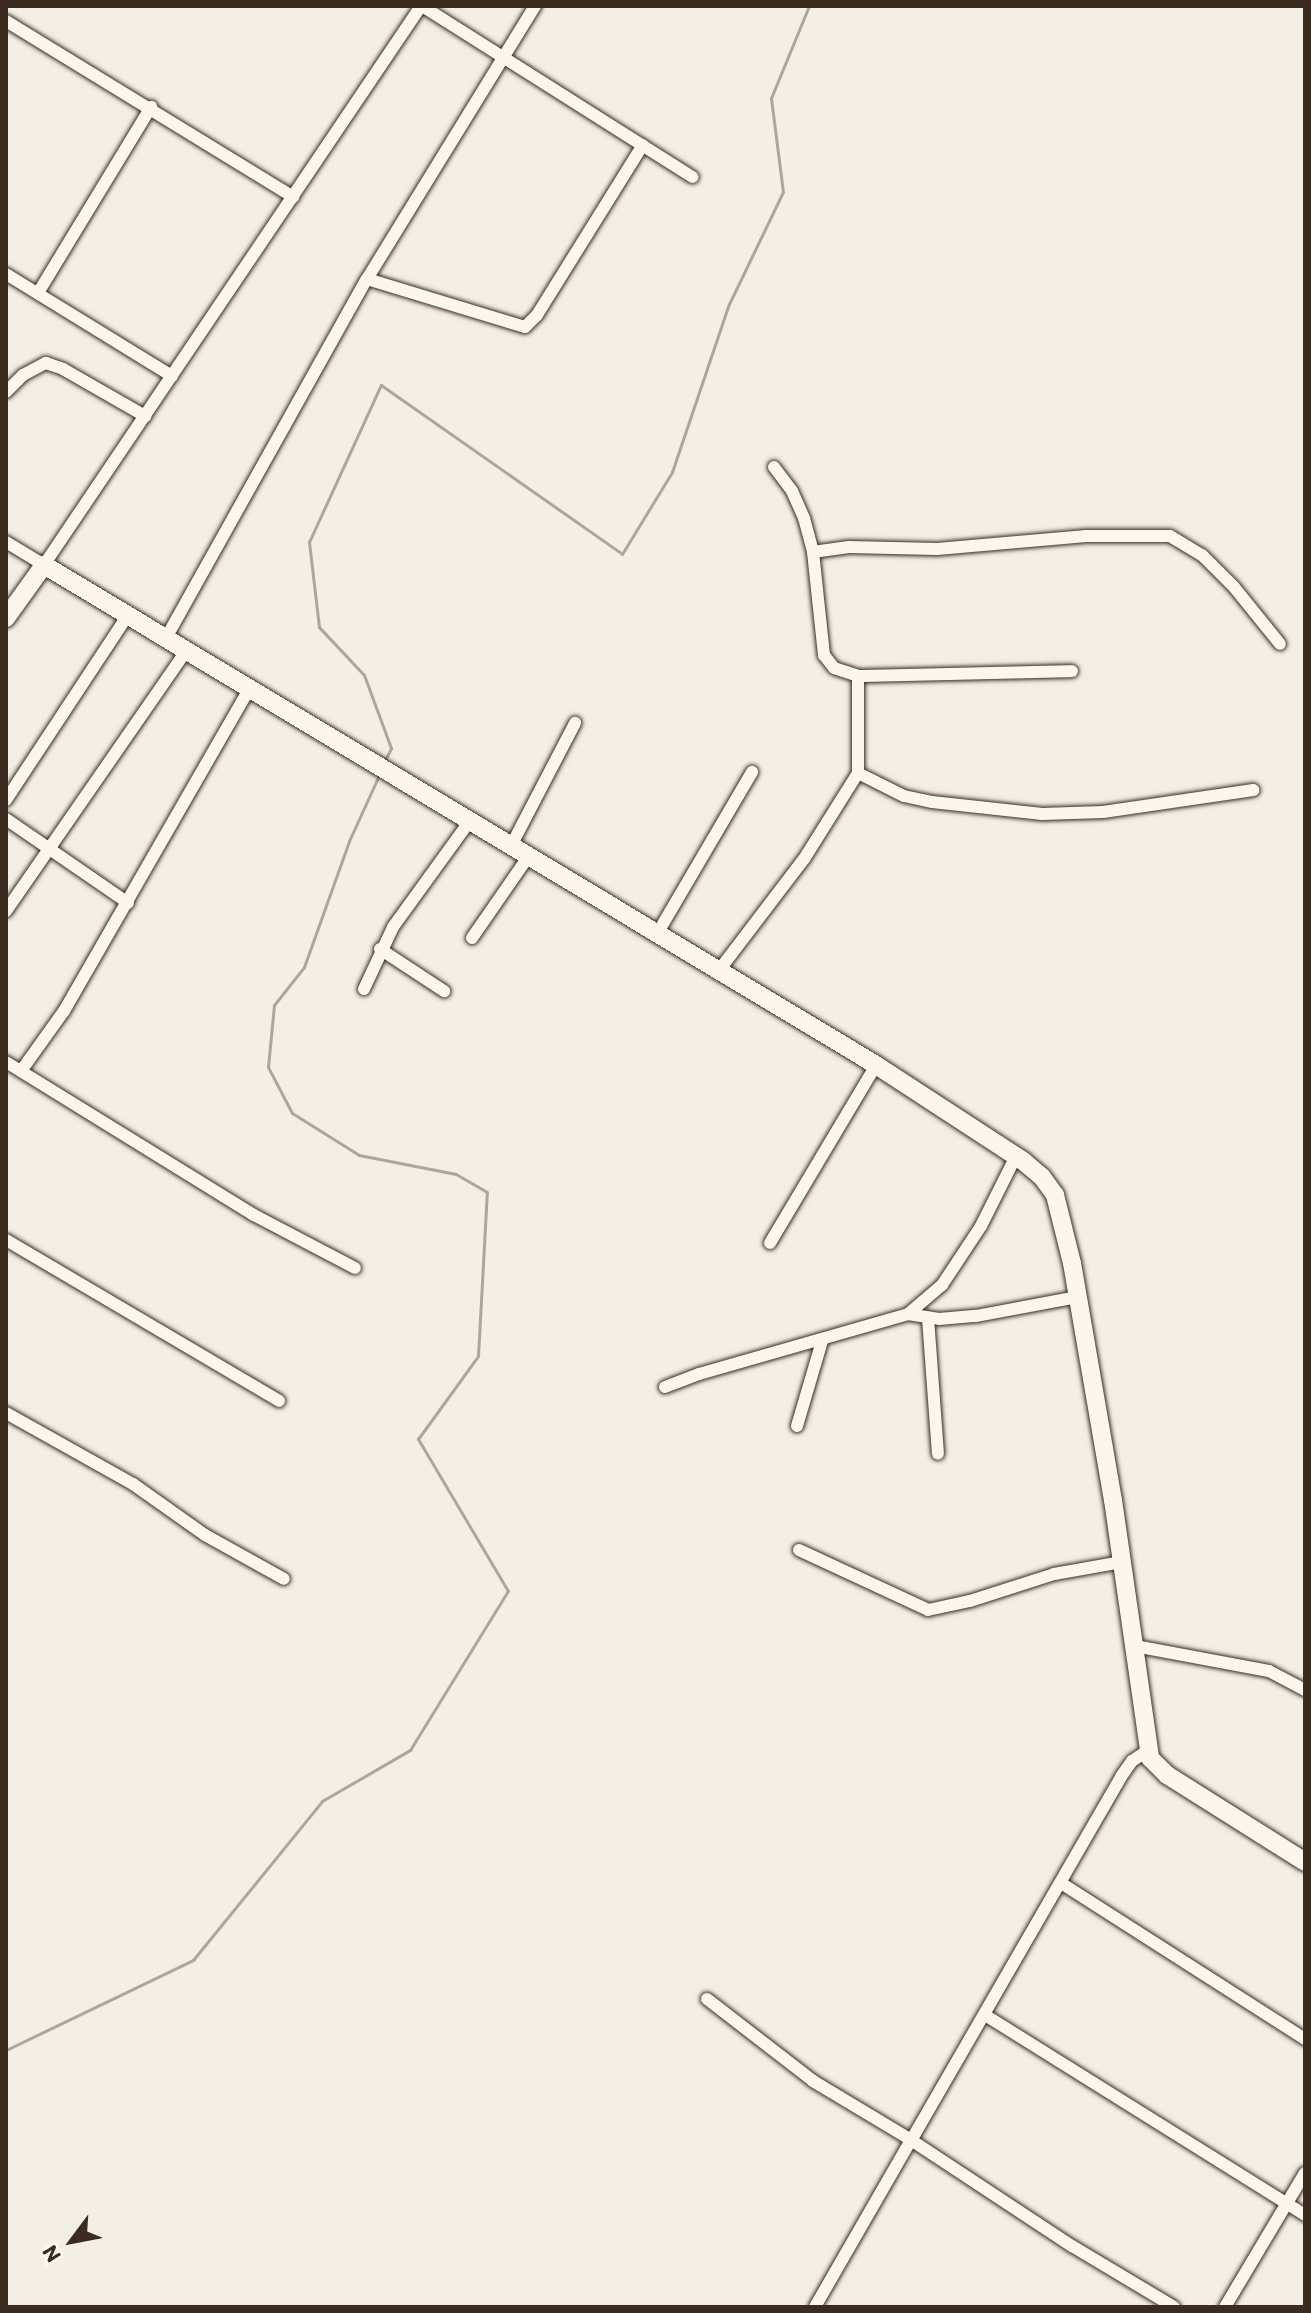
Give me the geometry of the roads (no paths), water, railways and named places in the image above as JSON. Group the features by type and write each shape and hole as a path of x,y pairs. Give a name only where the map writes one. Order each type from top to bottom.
{"highway":[{"path":"6,618 44,565 717,973 876,1065 1016,1156 1055,1195 1078,1297 1135,1646 1147,1751 1154,1764 1167,1775 1305,1862"}],"street":[{"path":"6,542 44,565 422,6 692,177"},
{"path":"166,638 367,279 535,6"},
{"path":"6,21 151,107 293,197"},
{"path":"38,293 151,107"},
{"path":"367,279 525,327 537,315 643,145"},
{"path":"6,274 172,376"},
{"path":"6,392 23,375 46,363 63,369 145,416"},
{"path":"774,467 798,502 813,552 825,659 842,673 858,676 1072,671"},
{"path":"813,552 840,547 937,549 1086,536 1170,536 1202,555 1234,587 1280,644"},
{"path":"6,800 128,615"},
{"path":"6,911 187,650"},
{"path":"717,973 804,859 858,773 858,676"},
{"path":"21,1071 64,1011 250,688"},
{"path":"511,846 575,723"},
{"path":"657,934 752,772"},
{"path":"858,773 904,796 1042,814 1103,812 1253,790"},
{"path":"6,819 128,903"},
{"path":"364,989 380,949 469,822"},
{"path":"472,938 528,857"},
{"path":"380,949 444,991"},
{"path":"6,1062 254,1215 355,1268"},
{"path":"770,1243 876,1065"},
{"path":"665,1387 699,1374 908,1314 942,1285 981,1226 1016,1156"},
{"path":"6,1240 279,1401"},
{"path":"908,1314 928,1318 976,1316 1078,1297"},
{"path":"928,1318 938,1454"},
{"path":"797,1426 822,1341"},
{"path":"6,1413 133,1484 205,1535 284,1579"},
{"path":"799,1550 928,1610 970,1601 1054,1574 1122,1562"},
{"path":"1135,1646 1269,1671 1305,1690"},
{"path":"815,2307 1121,1777 1132,1761 1147,1751"},
{"path":"1061,1883 1305,2039"},
{"path":"707,1999 813,2081 911,2140 1072,2246 1174,2307"},
{"path":"985,2015 1305,2215"},
{"path":"1225,2307 1305,2173"}],"waterway":[{"path":"384,762 391,748 364,675 319,627 309,542 381,385 622,554 672,472 729,304 783,192 771,98 809,6"},
{"path":"6,2050 193,1960 322,1801 410,1750 508,1591 418,1439 478,1356 487,1192 456,1174 359,1155 292,1113 268,1067 274,1005 304,967 349,841 380,773"}]}
